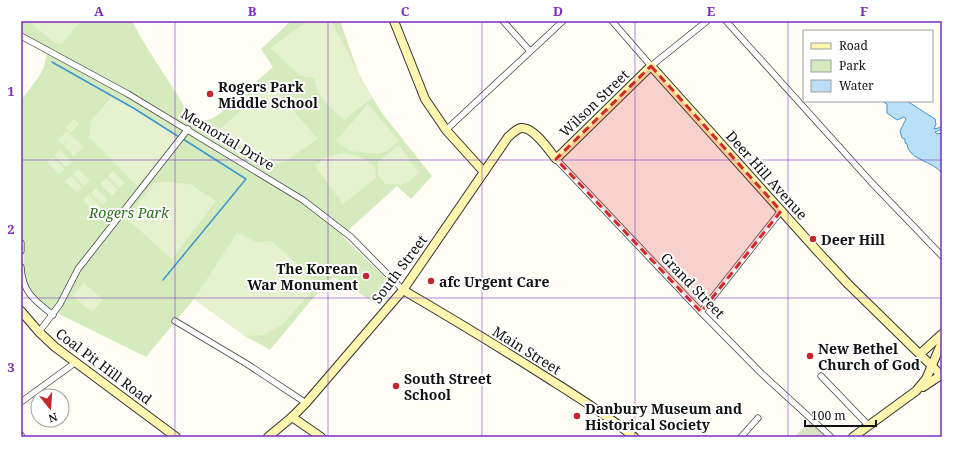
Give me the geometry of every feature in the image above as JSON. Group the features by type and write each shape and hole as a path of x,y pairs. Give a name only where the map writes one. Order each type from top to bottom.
{"street":[{"path":"394,21 425,99 446,130 484,172"},
{"path":"503,21 530,51"},
{"path":"446,130 563,21"},
{"name":"Deer Hill Avenue","path":"612,21 849,285 942,375"},
{"path":"651,66 707,21"},
{"path":"726,21 871,182 942,256"},
{"name":"Memorial Drive","path":"21,36 128,94 303,200 351,237 403,290"},
{"name":"Wilson Street","path":"556,158 651,66"},
{"name":"South Street","path":"268,437 306,403 403,290 508,137 521,128 528,128 543,144"},
{"path":"39,332 54,315 78,269 188,130"},
{"name":"Grand Street","path":"543,144 701,312 761,373 831,437"},
{"path":"701,312 781,211"},
{"path":"21,243 21,251"},
{"path":"21,267 23,283 32,298 54,315"},
{"name":"Main Street","path":"403,290 520,360 634,437"},
{"name":"Coal Pit Hill Road","path":"21,311 39,332 76,362 176,437"},
{"path":"175,321 247,364 306,403"},
{"path":"920,354 942,334"},
{"path":"916,391 926,379 942,342"},
{"path":"21,402 76,362"},
{"path":"855,436 916,391 942,375"},
{"path":"821,376 869,426"},
{"path":"292,417 321,437"},
{"path":"741,437 758,418"}],"highlighted area":[{"path":"651,66 781,211 701,312 556,159"}],"green space":[{"name":"Rogers Park","path":"21,21 132,21 179,97 193,124 211,119 218,115 273,67 261,49 291,21 340,21 360,77 382,113 432,176 411,199 397,186 342,236 394,286 379,306 334,277 313,298 270,350 245,336 194,299 146,357 53,311 31,293 23,276 24,252 21,223 21,100 38,78 44,67 48,48 21,33"},
{"path":"28,21 81,21 62,44 55,43"},
{"path":"308,21 331,21 372,98 344,120 321,96 316,85 315,78 301,76 270,48"},
{"path":"269,85 318,139 284,162 275,164 266,162 218,131"},
{"path":"112,96 178,136 137,186 89,137 91,121"},
{"path":"368,104 399,141 386,152 377,154 351,151 336,141"},
{"path":"74,119 79,124 71,133 66,128"},
{"path":"67,131 83,147 74,156 64,146 71,137 63,145 58,140"},
{"path":"399,145 419,173 404,184 385,184 378,175 378,162"},
{"path":"60,150 72,162 66,167 54,155"},
{"path":"343,153 360,157 368,161 375,167 376,178 343,204 315,166 321,160"},
{"path":"53,157 64,169 59,174 47,162"},
{"path":"78,169 90,181 84,186 73,174"},
{"path":"113,171 125,183 119,188 108,176"},
{"path":"71,176 82,188 77,193 65,181"},
{"path":"106,178 118,190 112,196 100,184"},
{"path":"167,182 190,184 216,201 172,259 127,219 154,183"},
{"path":"96,188 108,200 102,205 91,193"},
{"path":"89,195 101,207 95,212 83,200"},
{"path":"237,233 256,242 272,241 318,284 282,325 263,335 245,336 194,299"},
{"path":"84,283 103,300 92,312 73,296"},
{"path":"810,422 826,437 794,437"}],"water":[{"path":"884,102 909,102 935,119 936,124 934,129 942,127 942,129 935,132 937,134 942,133 942,174 934,166 912,154 905,143 905,139 902,138 900,131 906,119 904,117 897,120 887,113 887,104"}],"waterway":[{"path":"52,62 135,109 179,137"},
{"path":"163,280 246,179 183,139"}],"place":[{"name":"Rogers Park Middle School","path":"210,94"},
{"name":"Deer Hill","path":"813,239"},
{"name":"The Korean War Monument","path":"366,276"},
{"name":"afc Urgent Care","path":"431,281"},
{"name":"New Bethel Church of God","path":"810,356"},
{"name":"South Street School","path":"396,386"},
{"name":"Danbury Museum and Historical Society","path":"577,416"}]}
